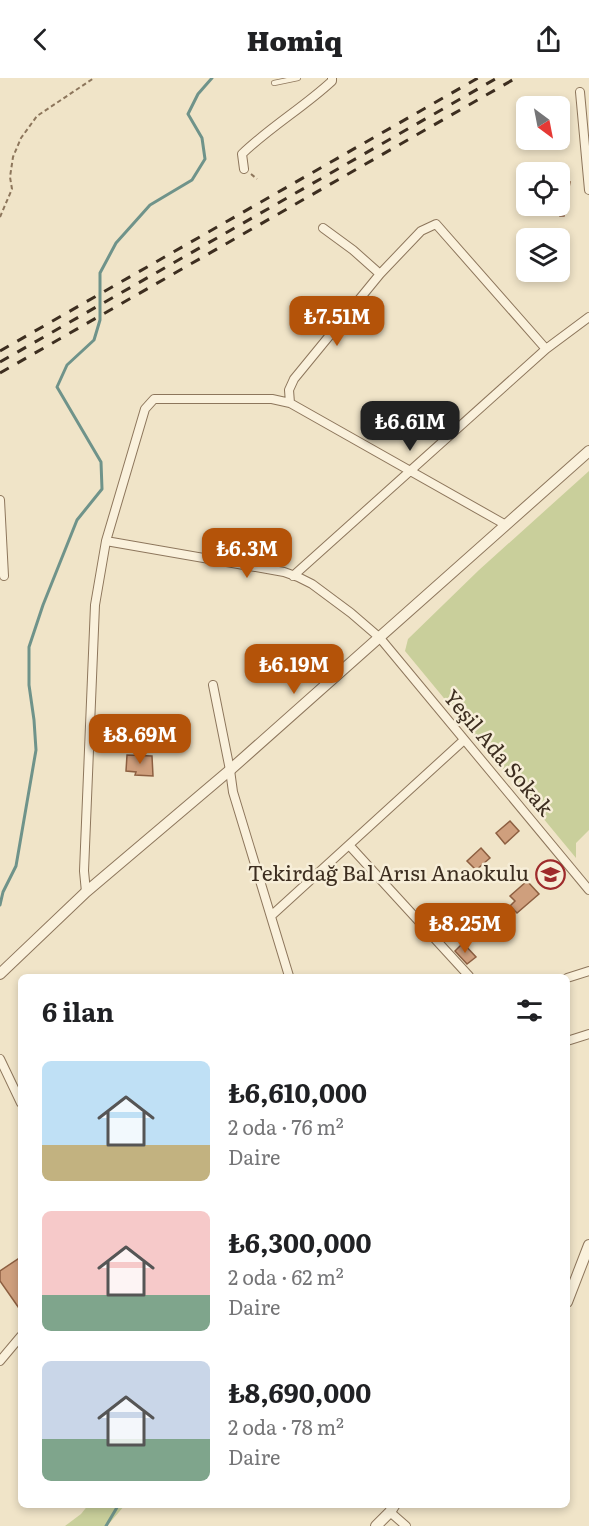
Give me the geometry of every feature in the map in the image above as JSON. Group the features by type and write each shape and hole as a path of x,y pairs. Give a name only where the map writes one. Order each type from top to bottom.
{"street":[{"path":"244,169 242,154 259,138 319,93 332,81 332,78"},
{"path":"580,92 589,190"},
{"path":"290,403 290,390 294,379 380,274 421,231 436,224 546,349"},
{"path":"323,228 380,274"},
{"path":"293,576 546,349 589,317"},
{"path":"86,892 84,871 95,604 106,541 145,409 154,399 272,399 290,403 506,525"},
{"path":"2,972 86,892 230,770 589,451"},
{"path":"0,500 4,576"},
{"name":"Yeşil Ada Sokak","path":"106,541 284,572 312,584 380,638 589,890"},
{"path":"213,684 230,770 232,792 289,974"},
{"path":"271,916 464,740"},
{"path":"349,845 467,974"},
{"path":"570,977 589,971"},
{"path":"570,1040 589,1034"},
{"path":"0,1059 18,1097"},
{"path":"570,1294 589,1245"},
{"path":"0,1361 18,1340"},
{"path":"376,1526 391,1508"},
{"path":"393,1508 406,1526"}],"lane":[{"path":"274,83 298,78"}],"path":[{"path":"0,218 12,189 10,177 13,157 21,138 37,116 94,78"}],"green space":[{"path":"589,471 589,830 576,843 576,858 405,651 408,639 479,570"},
{"path":"86,1508 122,1508 107,1526 65,1526"}],"building":[{"path":"127,755 152,756 153,776 135,775 136,772 126,771"},
{"path":"510,821 519,831 505,844 496,833"},
{"path":"481,848 490,858 476,870 467,861"},
{"path":"527,881 539,894 517,913 510,906 515,901 510,896"},
{"path":"463,943 476,957 467,964 455,951"},
{"path":"18,1259 18,1307 0,1281 0,1271"}],"waterway":[{"path":"0,905 3,892 16,866 36,750 29,685 29,647 77,520 102,489 101,462 57,387 67,365 94,340 100,320 100,273 116,243 150,205 192,180 205,159 202,138 188,114 198,94 212,78"},
{"path":"106,1526 117,1508"}],"railway":[{"path":"0,351 478,78"},
{"path":"0,362 497,78"},
{"path":"0,373 516,78"}],"place":[{"name":"Tekirdağ Bal Arısı Anaokulu","path":"550,874"}]}
